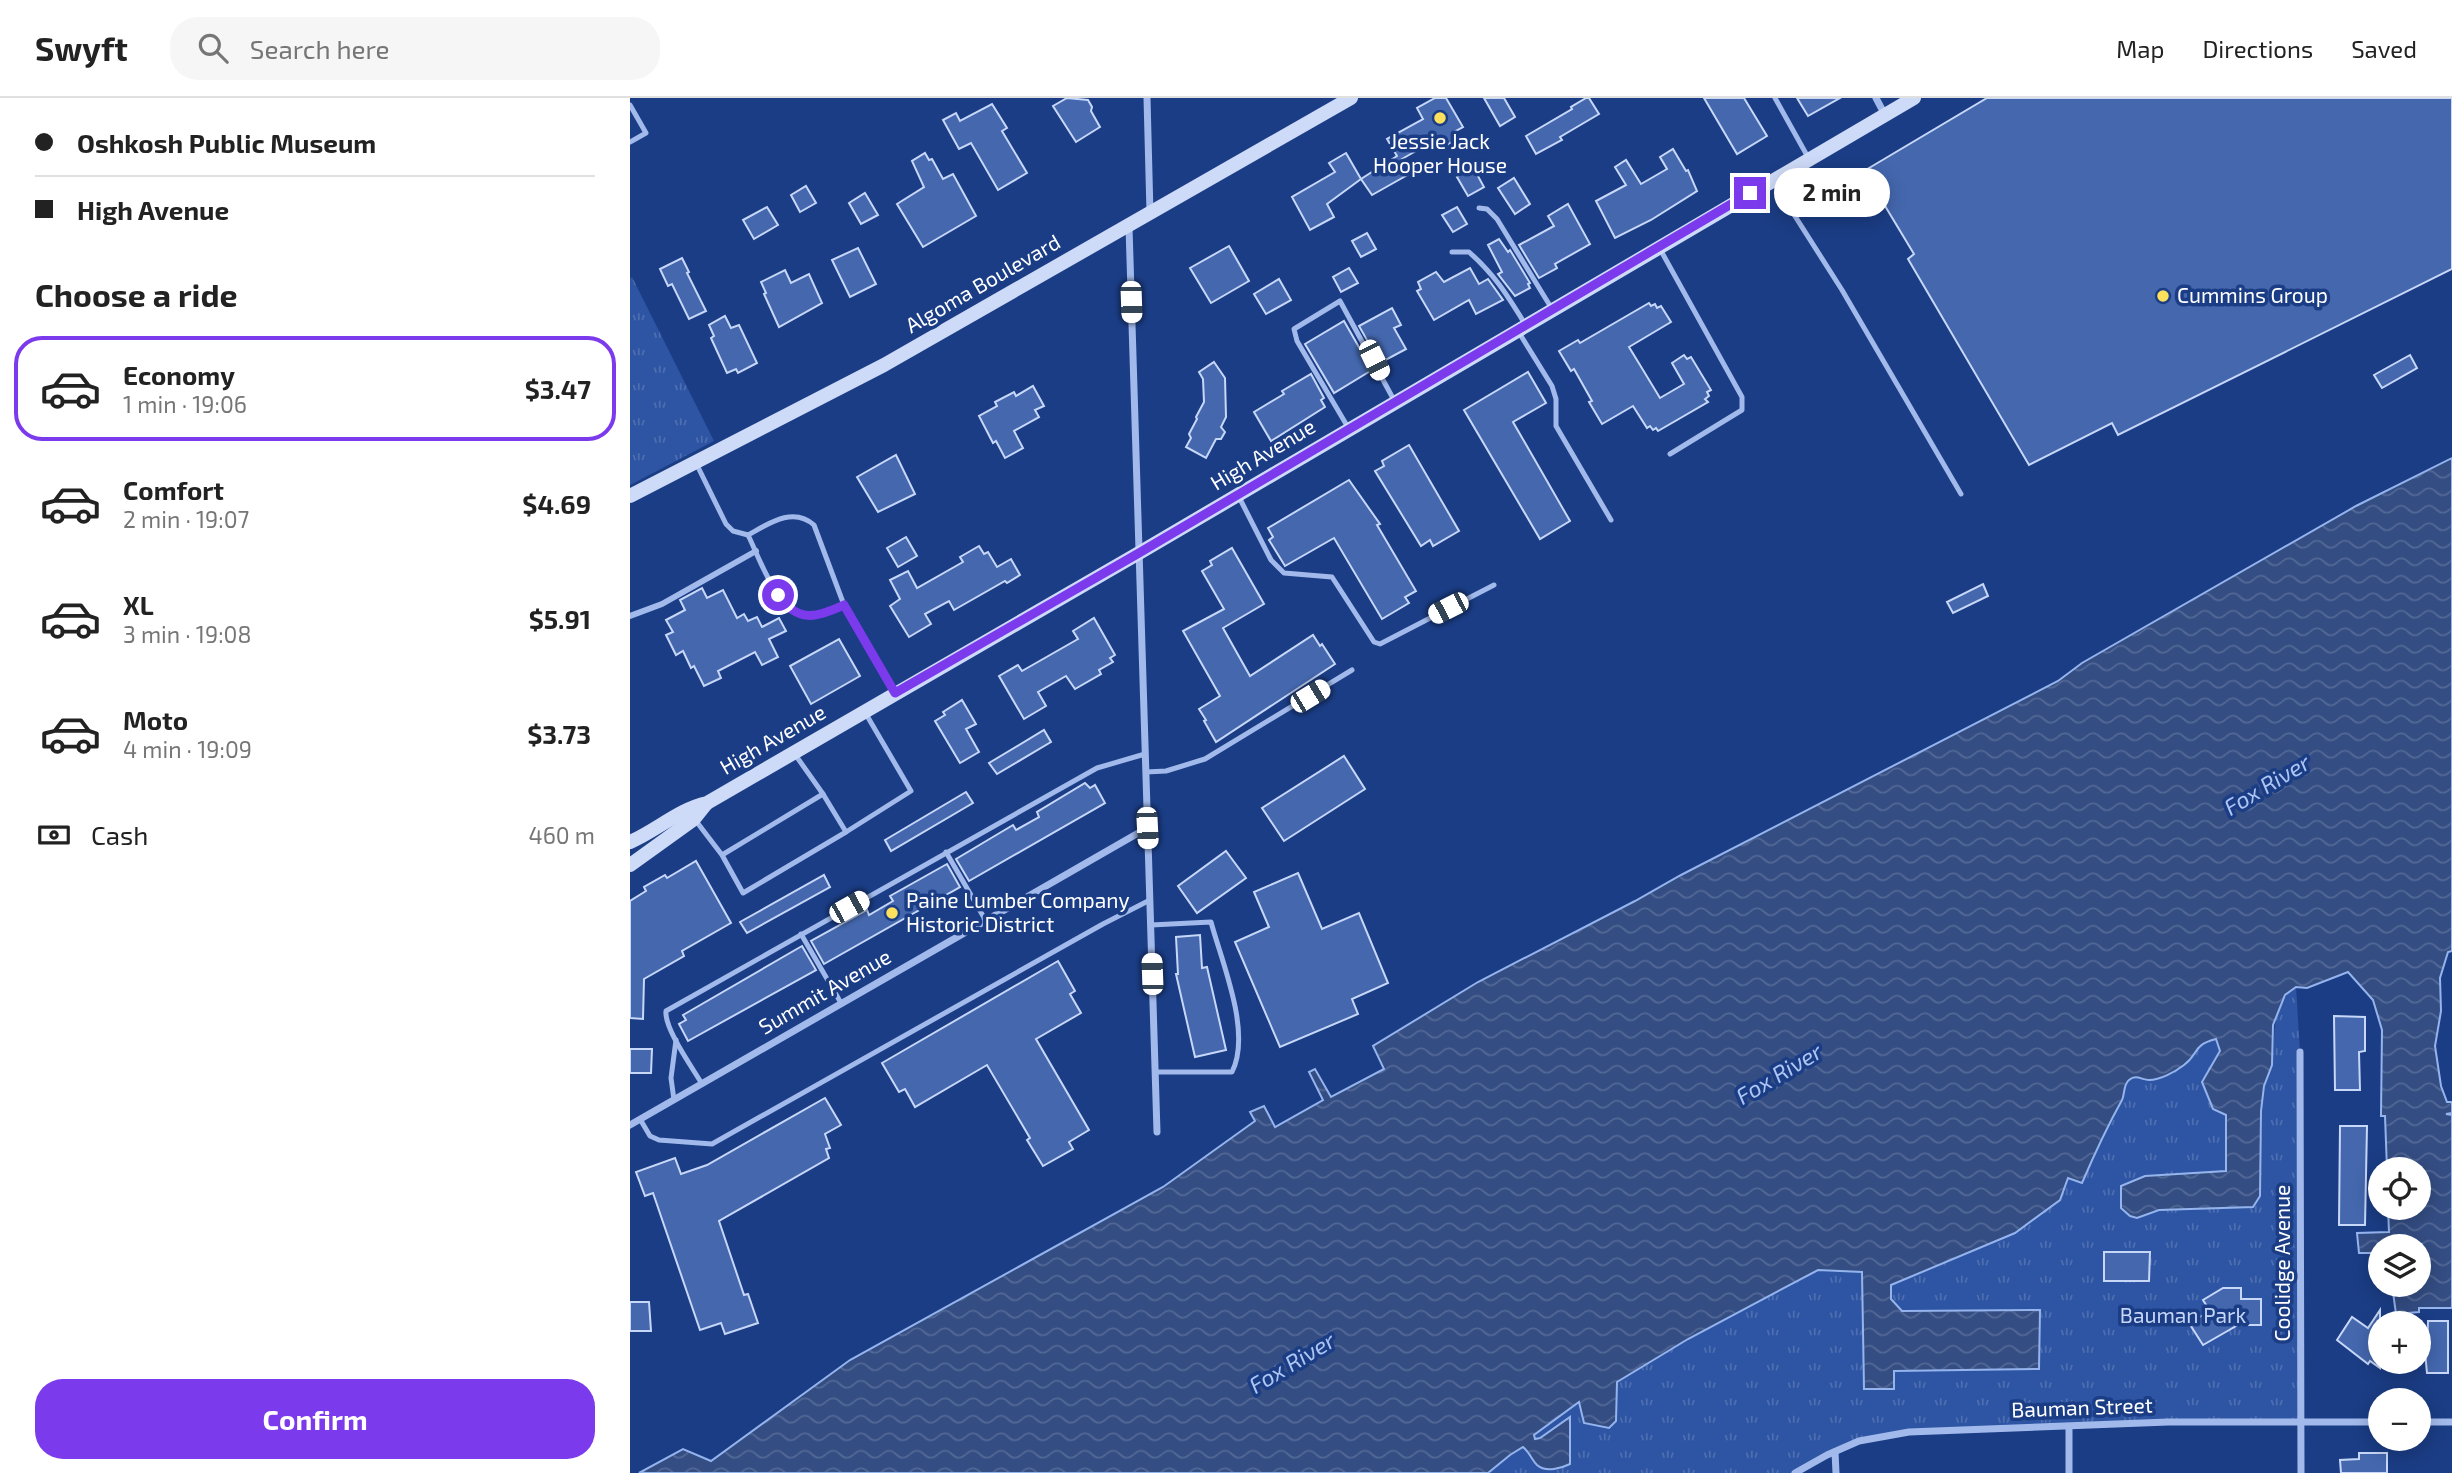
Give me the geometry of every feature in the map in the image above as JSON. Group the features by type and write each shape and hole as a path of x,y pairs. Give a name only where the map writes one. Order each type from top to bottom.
{"main road":[{"name":"Algoma Boulevard","path":"630,496 884,365 1352,98"},
{"name":"High Avenue","path":"630,842 691,815 706,803 1139,553 1914,98"},
{"path":"630,865 691,815"}],"street":[{"path":"1147,98 1150,214"},
{"path":"1876,98 1885,115"},
{"path":"1129,226 1157,1132"},
{"path":"630,615 662,604 756,551"},
{"name":"Summit Avenue","path":"630,1125 1147,828"},
{"name":"Coolidge Avenue","path":"2300,1052 2301,1473"},
{"name":"Bauman Street","path":"1795,1473 1835,1451 1875,1437 1909,1432 2168,1422 2368,1422"},
{"path":"2431,1422 2452,1422"},
{"path":"2069,1473 2070,1427"},
{"path":"1835,1451 1836,1473"}],"lane":[{"path":"1775,98 1809,159"},
{"path":"630,105 646,133 630,142"},
{"path":"1773,180 1842,290 1961,494"},
{"path":"1479,208 1487,209 1497,219 1552,309"},
{"path":"1659,247 1742,397 1742,410 1670,454"},
{"path":"1452,252 1469,252 1500,282 1552,386 1556,399 1556,426 1611,520"},
{"path":"1349,429 1297,341 1294,329 1340,300 1395,401"},
{"path":"695,462 726,524 733,531 748,535 785,517 806,518 814,525 844,605 895,693"},
{"path":"1237,494 1271,560 1284,573 1332,577 1374,642 1380,644 1494,585"},
{"path":"748,535 778,595 795,612 810,616 819,615 844,605"},
{"path":"1146,772 1166,771 1205,759 1352,670"},
{"path":"691,815 722,855 743,893 846,832 911,791 864,711"},
{"path":"794,752 846,832"},
{"path":"702,1084 676,1040 666,1011 1097,768 1145,754"},
{"path":"722,855 822,794"},
{"path":"946,852 986,920"},
{"path":"640,1119 650,1136 659,1140 712,1144 1102,923 1150,900"},
{"path":"1151,925 1210,922 1238,1020 1238,1061 1232,1072 1155,1072"},
{"path":"801,934 841,1003"},
{"path":"674,1100 671,1077 676,1040"}],"green space":[{"path":"632,277 714,441 630,485 630,279"},
{"name":"Bauman Park","path":"2296,987 2300,1052 2301,1421 2168,1422 1875,1437 1795,1473 1488,1473 1523,1447 1537,1465 1569,1418 1540,1438 1535,1439 1534,1435 1579,1402 1616,1421 1617,1382 1688,1339 1818,1270 1862,1271 1864,1389 1894,1371 2039,1369 2040,1310 1902,1311 1891,1299 1891,1285 2015,1233 2068,1178 2082,1183 2122,1100 2127,1082 2134,1077 2146,1080 2172,1073 2189,1061 2203,1043 2216,1038 2220,1051 2202,1082 2226,1115 2226,1171 2145,1176 2134,1183 2141,1215 2158,1210 2253,1207 2262,1134 2262,1096 2272,1063 2276,1021 2282,1002"}],"water":[{"name":"Fox River","path":"2452,458 2452,951 2448,952 2440,978 2441,1011 2435,1046 2441,1086 2447,1102 2452,1102 2452,1113 2446,1114 2452,1115 2452,1308 2396,1311 2394,1297 2431,1297 2431,1234 2368,1234 2368,1253 2359,1253 2357,1233 2389,1232 2388,1220 2431,1220 2431,1157 2387,1157 2385,1116 2381,1116 2382,1030 2373,1000 2348,972 2307,988 2296,987 2285,995 2273,1025 2272,1065 2264,1086 2261,1111 2260,1196 2253,1207 2159,1210 2137,1218 2121,1208 2121,1186 2145,1176 2226,1171 2226,1115 2213,1109 2202,1082 2220,1051 2216,1039 2203,1044 2189,1061 2167,1075 2153,1080 2137,1077 2129,1080 2082,1183 2068,1178 2060,1200 2015,1233 1891,1285 1891,1299 1902,1311 2040,1310 2039,1369 1894,1371 1894,1389 1864,1389 1862,1272 1818,1270 1688,1339 1617,1382 1616,1421 1609,1428 1584,1423 1579,1402 1534,1435 1535,1439 1540,1438 1570,1417 1570,1464 1554,1469 1537,1465 1523,1447 1488,1473 639,1473 683,1449 711,1461 850,1360 1163,1187 1255,1121 1250,1112 1264,1106 1275,1127 1323,1100 1309,1072 1315,1069 1331,1097 1384,1069 1373,1046 1478,982 2058,681 2082,663 2356,506"}],"building":[{"path":"1067,98 1088,100 1100,127 1076,142 1053,106"},
{"path":"1435,98 1446,98 1463,127 1454,132 1457,139 1440,149 1435,140 1402,159 1411,173 1372,195 1361,179 1397,156 1387,139 1423,119 1417,108"},
{"path":"1484,98 1504,98 1515,117 1500,126"},
{"path":"1589,98 1599,114 1560,137 1562,140 1536,154 1526,136"},
{"path":"1704,98 1744,98 1767,136 1737,154"},
{"path":"1797,98 1840,98 1808,116"},
{"name":"Cummins Group","path":"1987,98 2452,98 2452,269 2118,435 2112,423 2029,465 1908,259 1914,254 1864,171"},
{"path":"992,104 1007,128 1002,131 1027,173 998,190 971,143 959,149 943,120 956,113 960,121"},
{"path":"1673,149 1686,171 1688,170 1697,191 1651,220 1615,238 1596,201 1626,185 1615,167 1626,160 1641,184 1667,169 1660,157"},
{"path":"925,153 929,160 932,159 943,179 953,174 976,216 923,247 897,204 924,187 912,161"},
{"path":"1346,153 1361,179 1327,204 1334,217 1310,230 1292,197 1335,172 1329,163"},
{"path":"1473,167 1484,187 1468,196 1457,177"},
{"path":"1514,178 1530,204 1515,214 1498,188"},
{"path":"806,186 816,203 800,212 791,195"},
{"path":"865,193 878,215 861,224 849,203"},
{"path":"1568,204 1590,244 1555,264 1557,268 1539,278 1519,245 1554,226 1548,216"},
{"path":"767,207 778,225 754,239 743,220"},
{"path":"1457,207 1467,224 1453,232 1442,215"},
{"path":"1367,233 1376,249 1361,257 1352,241"},
{"path":"1499,239 1508,252 1510,250 1530,283 1530,288 1515,296 1498,274 1502,272 1488,245"},
{"path":"1229,246 1249,281 1211,303 1190,268"},
{"path":"858,248 876,284 850,297 832,260"},
{"path":"682,258 706,311 689,319 672,284 668,286 660,269"},
{"path":"1349,268 1358,283 1341,292 1333,277"},
{"path":"1470,268 1479,284 1488,279 1503,300 1476,314 1469,300 1434,320 1417,291 1421,289 1418,282 1436,272 1444,282"},
{"path":"785,270 791,283 809,274 822,303 779,327 761,282"},
{"path":"1279,279 1291,300 1266,314 1254,294"},
{"path":"1649,303 1651,306 1655,304 1657,308 1661,306 1671,322 1629,347 1660,398 1684,384 1672,363 1684,355 1687,359 1691,357 1711,390 1707,392 1709,396 1705,399 1708,402 1658,431 1650,426 1647,428 1633,406 1602,424 1574,369 1571,371 1559,351 1578,340 1580,343"},
{"path":"1392,308 1401,325 1394,328 1406,349 1380,363 1359,326"},
{"path":"725,316 731,328 739,325 757,363 738,373 736,369 727,373 711,338 714,336 709,325"},
{"path":"1344,321 1372,370 1334,393 1305,344"},
{"path":"2410,355 2417,368 2382,388 2374,375"},
{"path":"1214,362 1225,378 1226,417 1221,427 1225,432 1221,439 1216,439 1206,458 1186,447 1204,402 1203,379 1199,372"},
{"path":"1528,372 1546,403 1513,422 1570,521 1540,539 1464,410"},
{"path":"1311,374 1324,398 1321,400 1325,407 1271,441 1254,412"},
{"path":"1033,386 1044,406 1035,410 1039,417 1014,431 1023,448 1005,458 996,441 993,443 979,416 997,406 995,402 1014,392 1016,396"},
{"path":"1409,445 1459,531 1433,546 1430,540 1421,546 1375,471 1384,466 1382,461"},
{"path":"896,455 915,494 878,512 857,477"},
{"path":"1349,480 1380,524 1377,525 1416,591 1405,597 1409,603 1382,619 1334,538 1285,566 1269,540 1273,537 1268,528"},
{"path":"906,537 917,556 898,567 887,548"},
{"path":"979,546 984,554 988,552 997,567 1011,559 1020,575 954,610 949,601 925,614 931,624 909,637 890,606 900,599 890,580 908,571 917,588 963,562 960,557"},
{"path":"1232,548 1264,604 1223,628 1250,676 1313,635 1335,664 1216,742 1199,709 1220,696 1183,631 1224,609 1202,571 1212,565 1210,561"},
{"path":"1983,584 1988,596 1953,613 1947,602"},
{"path":"702,588 707,598 723,590 737,618 744,614 748,621 757,617 762,627 779,618 786,631 769,639 778,657 762,665 755,652 718,671 721,678 704,686 683,651 676,655 666,635 673,632 666,620 685,610 680,600"},
{"path":"1094,618 1115,655 1110,658 1113,662 1099,670 1101,674 1075,689 1066,676 1038,692 1046,706 1024,719 999,676 1018,665 1022,671 1078,639 1073,631"},
{"path":"839,639 860,676 811,704 790,666"},
{"path":"962,700 976,724 966,729 979,752 960,763 935,721 945,715 943,712"},
{"path":"1044,730 1051,742 997,774 989,763"},
{"path":"1344,756 1365,789 1284,841 1262,808"},
{"path":"1085,783 1090,788 1095,785 1105,803 969,881 956,859 1013,825 1016,830 1039,817 1037,812"},
{"path":"966,792 973,803 891,851 885,840"},
{"path":"1226,851 1246,878 1197,913 1178,886"},
{"path":"696,861 731,923 682,951 684,956 644,979 643,1019 630,1018 630,901 646,891 644,887 665,875 667,878"},
{"path":"947,864 960,887 824,964 811,941 867,910 869,915 893,901 890,896"},
{"path":"1298,873 1322,929 1359,913 1388,983 1352,999 1358,1014 1280,1047 1235,942 1269,927 1254,892"},
{"path":"824,875 830,887 747,933 740,922"},
{"path":"1200,935 1202,968 1207,967 1226,1050 1195,1057 1176,974 1176,937"},
{"path":"802,946 816,970 688,1041 679,1024 686,1020 683,1015"},
{"path":"1058,961 1075,991 1070,994 1081,1013 1036,1039 1089,1130 1069,1142 1073,1149 1043,1166 1027,1140 1030,1138 987,1065 915,1107 905,1089 899,1092 882,1063"},
{"path":"2334,1016 2365,1017 2365,1051 2359,1052 2360,1090 2335,1090"},
{"path":"630,1049 652,1049 651,1073 630,1073"},
{"path":"825,1098 841,1125 825,1134 830,1148 826,1149 829,1158 719,1221 744,1295 748,1294 758,1323 725,1334 721,1323 700,1330 653,1193 645,1196 636,1172 675,1158 681,1174 707,1165"},
{"path":"2340,1126 2367,1126 2365,1225 2339,1225"},
{"path":"2104,1252 2150,1252 2149,1281 2104,1281"},
{"path":"2223,1288 2241,1288 2241,1299 2261,1299 2261,1325 2238,1325 2203,1345 2189,1323 2210,1311 2203,1300"},
{"path":"630,1302 649,1302 651,1331 630,1331"},
{"path":"2352,1317 2368,1328 2368,1364 2337,1340"},
{"path":"2431,1321 2448,1321 2448,1373 2431,1373"},
{"path":"2359,1453 2387,1453 2387,1473 2341,1473 2340,1460 2359,1459"}],"place":[{"name":"Jessie Jack Hooper House","path":"1440,118"},
{"name":"Cummins Group","path":"2163,296"},
{"name":"Paine Lumber Company Historic District","path":"892,913"}],"route":[{"path":"778,595 783,603 802,615 819,615 844,605 895,693 1139,553 1750,193"}]}
